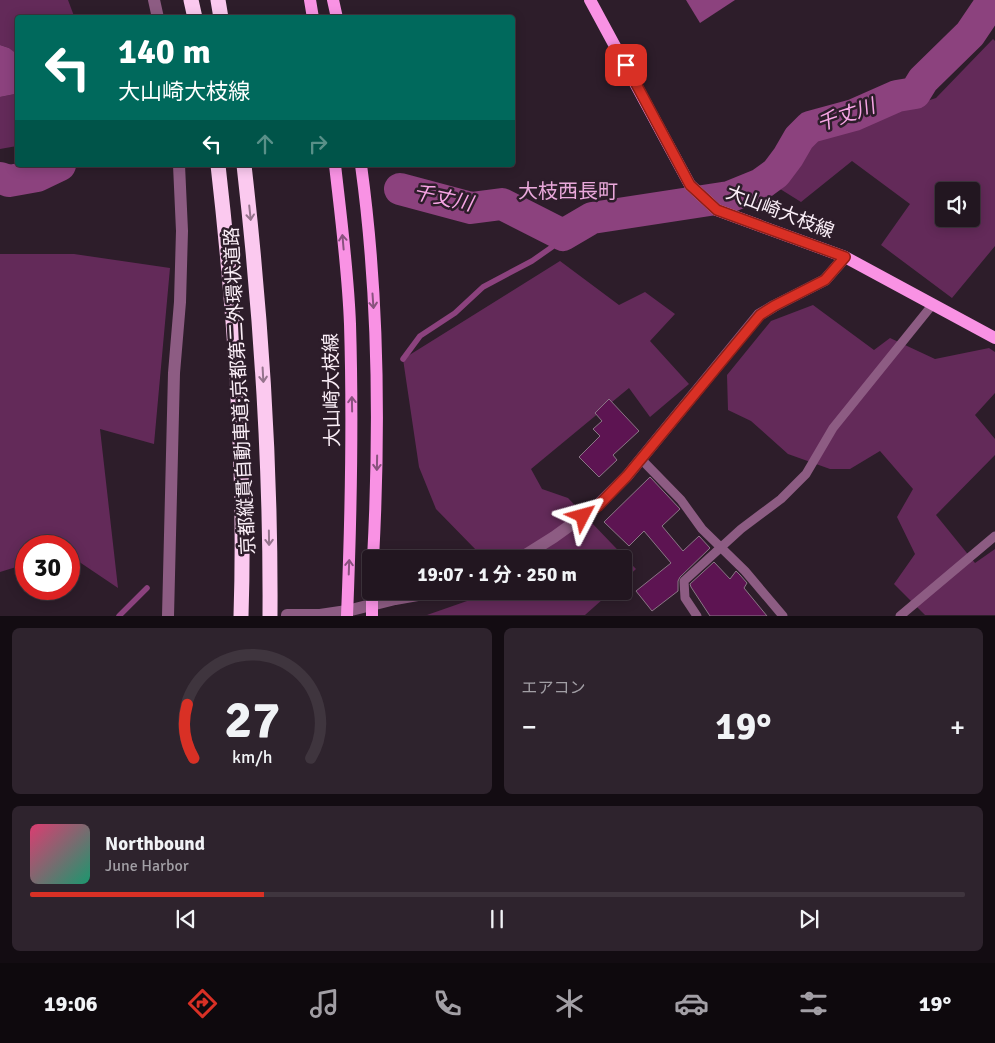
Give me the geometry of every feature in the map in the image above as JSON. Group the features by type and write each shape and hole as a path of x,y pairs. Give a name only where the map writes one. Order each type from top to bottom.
{"highway":[{"path":"192,0 194,15"},
{"path":"218,0 221,15"},
{"name":"京都縦貫自動車道;京都第二外環状道路","path":"218,167 236,342 240,475 241,616"},
{"name":"京都縦貫自動車道;京都第二外環状道路","path":"244,167 261,343 267,468 270,616"}],"main road":[{"path":"310,0 312,15"},
{"path":"333,0 336,15"},
{"name":"大山崎大枝線","path":"590,0 690,185 717,210 845,257 995,338"},
{"name":"大山崎大枝線","path":"335,167 350,349 352,481 347,613"},
{"path":"361,167 370,251 378,397 377,484 373,550"}],"street":[{"path":"154,0 157,15"},
{"path":"168,616 174,373 180,302 182,231 179,167"},
{"path":"533,550 598,506 627,476 760,315 825,280 845,257"},
{"path":"288,615 347,613 372,610 393,600"}],"lane":[{"path":"697,616 685,598 684,581 741,528 781,499 806,474 833,428 932,304"},
{"path":"640,458 681,500 702,529 746,571 782,616"},
{"path":"900,616 995,536"}],"shaded area":[{"path":"0,0 68,0 74,15 15,15 15,53 9,48 0,45"},
{"path":"686,0 735,0 700,23"},
{"path":"993,39 995,41 995,246 952,298 881,245 910,204 852,161 801,202 777,187 813,138 936,98"},
{"path":"0,45 15,53 15,94 0,97"},
{"path":"15,94 15,146 0,149 0,97"},
{"path":"0,254 74,254 170,268 154,444 100,429 118,588 80,562 80,535 15,535 15,567 0,572"},
{"path":"560,261 619,305 645,292 675,314 650,341 689,384 650,417 629,388 531,469 542,489 568,498 618,550 476,550 436,509 419,467 403,359"},
{"path":"813,305 874,350 890,338 935,359 989,348 995,352 995,393 975,415 995,439 995,455 936,515 975,563 995,549 995,615 925,615 894,584 915,554 897,517 913,489 880,451 850,469 830,469 788,454 751,421 728,410 727,375 771,321"},
{"path":"632,565 636,569 632,573"},
{"path":"602,600 585,615 427,615 467,601"}],"building":[{"path":"609,399 639,431 613,455 617,460 599,477 579,457 600,436 593,429 602,421 595,413"},
{"path":"650,477 680,509 662,526 683,551 699,536 710,548 680,577 678,591 652,611 636,591 671,563 644,531 629,546 604,522"},
{"path":"714,562 730,579 736,571 740,575 747,583 744,588 767,616 710,616 690,584"}],"waterway":[{"name":"千丈川","path":"400,189 471,208 502,204 563,235 592,218 729,197 761,184 776,173 799,138 810,127 854,115 897,96 915,93 923,80 970,34 993,0"},
{"name":"千丈川","path":"0,178 9,181 37,176 56,167"},
{"path":"403,359 420,336 455,313 483,287 532,261 552,247 563,235"},
{"path":"119,616 147,588"}],"district":[{"name":"大枝西長町","path":"568,191"}],"route":[{"path":"583,516 598,506 627,476 760,315 825,280 845,257 717,210 690,185 626,65"}]}
